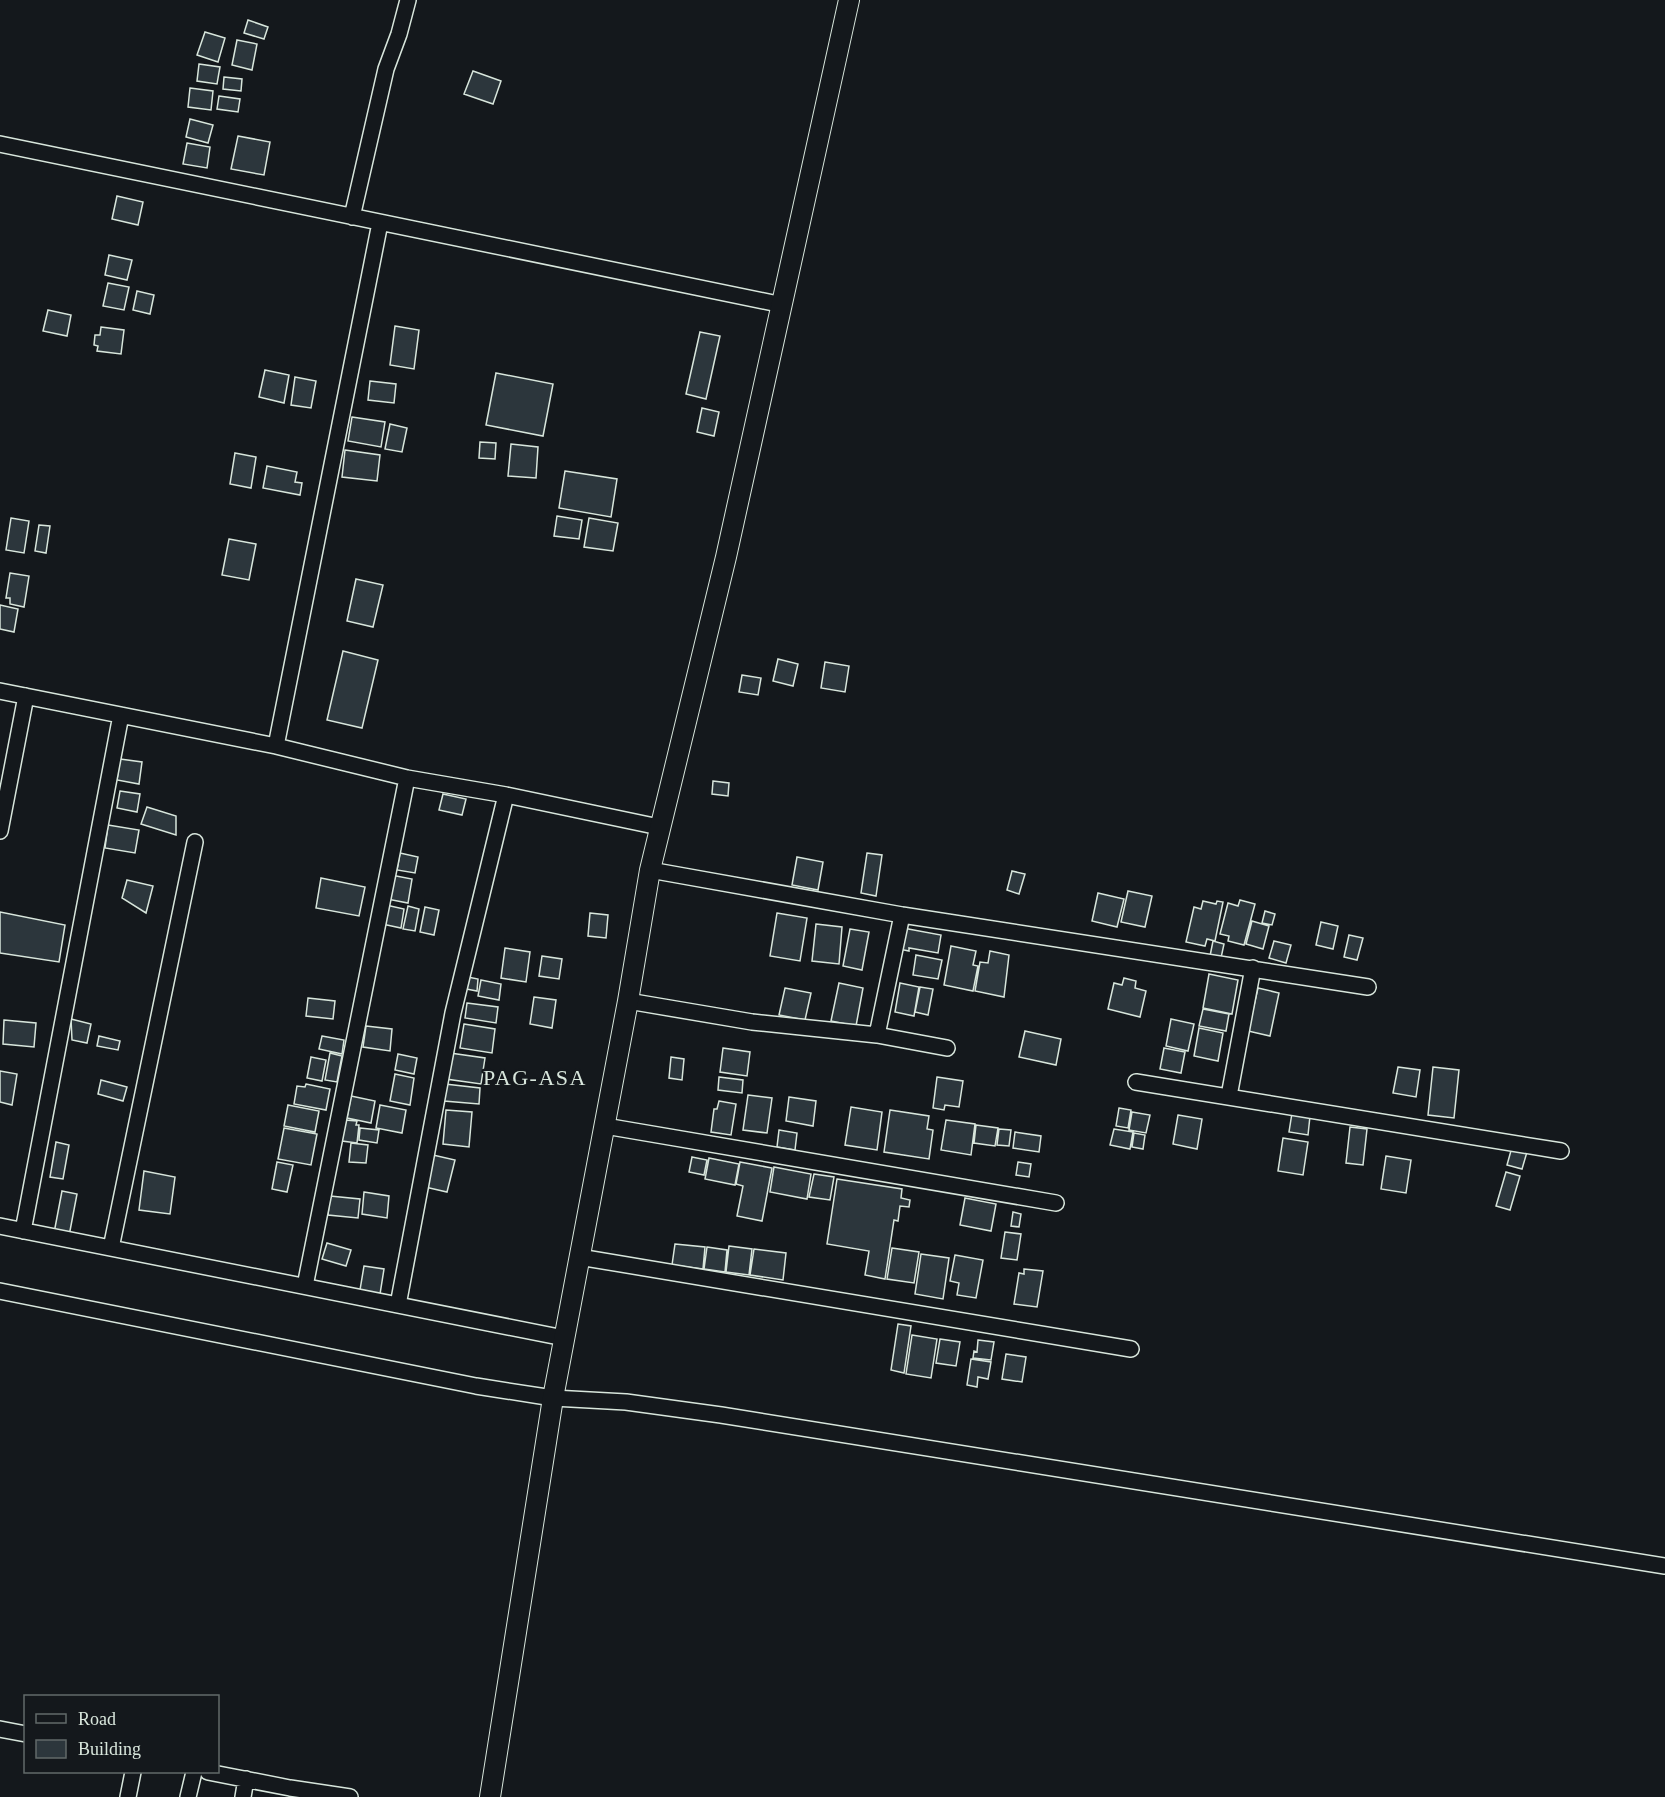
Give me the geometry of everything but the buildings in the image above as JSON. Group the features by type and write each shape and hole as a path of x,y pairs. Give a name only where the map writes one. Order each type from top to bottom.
{"street":[{"path":"352,217 386,69 408,0"},
{"path":"490,1797 553,1398 628,1001 650,870 726,557 849,0"},
{"path":"0,144 783,304"},
{"path":"276,746 380,223"},
{"path":"0,691 276,746 407,778 506,795 659,827"},
{"path":"0,831 26,696"},
{"path":"23,1231 121,715"},
{"path":"305,1286 407,778"},
{"path":"398,1305 453,1013 506,795"},
{"path":"111,1248 195,842"},
{"path":"650,870 902,915 1368,987"},
{"path":"877,1035 902,915"},
{"path":"1229,1096 1253,968"},
{"path":"628,1001 752,1022 877,1035 947,1048"},
{"path":"1136,1082 1561,1151"},
{"path":"604,1126 1056,1203"},
{"path":"0,1227 564,1338"},
{"path":"579,1257 1131,1348"},
{"path":"0,1291 476,1386 553,1398 626,1402 732,1417 1665,1566"},
{"path":"0,1729 24,1734"},
{"path":"128,1797 133,1773"},
{"path":"188,1797 194,1773"},
{"path":"213,1773 246,1779 289,1792 350,1797"},
{"path":"243,1797 246,1779"}],"district":[{"name":"PAG-ASA","path":"535,1077"}]}
